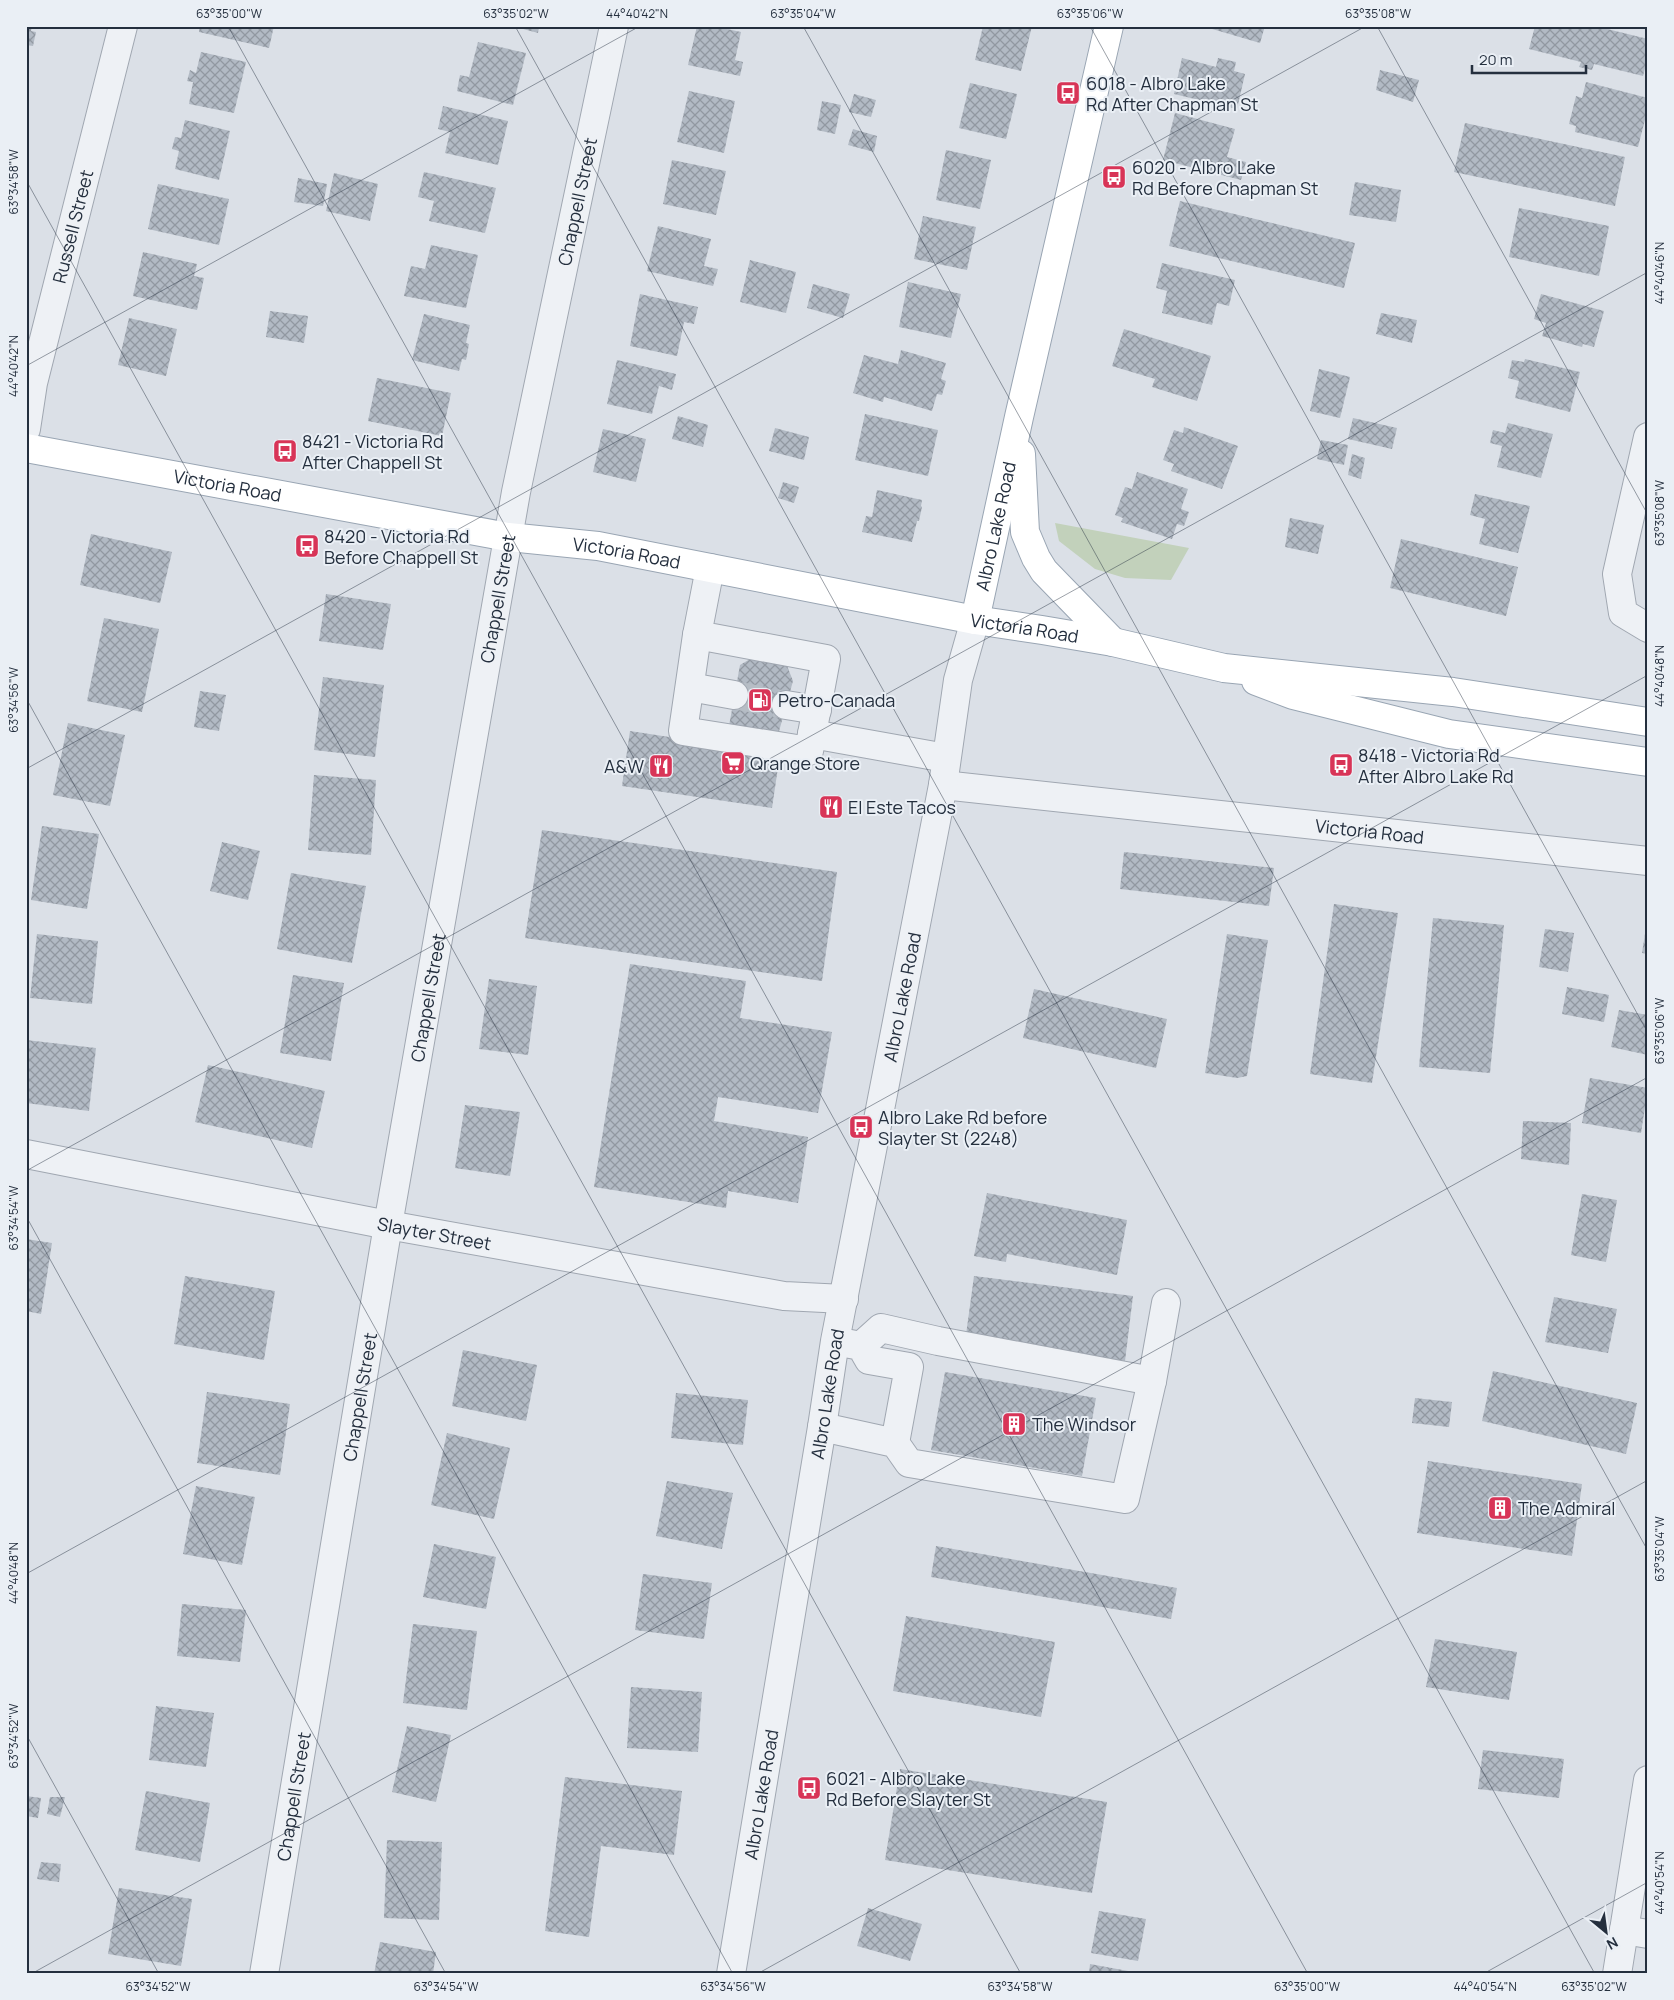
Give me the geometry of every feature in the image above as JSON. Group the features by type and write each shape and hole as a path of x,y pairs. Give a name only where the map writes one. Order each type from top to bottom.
{"main road":[{"name":"Albro Lake Road","path":"975,620 1019,417 1109,26"},
{"path":"1019,417 1025,532 1044,571 1113,642"},
{"name":"Victoria Road","path":"26,448 508,537 598,546 975,620 1113,642 1224,668 1453,692 1648,722"},
{"name":"Victoria Road","path":"1224,668 1293,695 1449,734 1648,762"}],"street":[{"name":"Russell Street","path":"26,429 33,384 123,26"},
{"name":"Chappell Street","path":"264,1974 388,1225 516,492 614,26"},
{"path":"1648,436 1617,574 1623,613 1648,628"},
{"path":"697,635 826,659 809,751 684,731 697,635 710,568"},
{"name":"Albro Lake Road","path":"731,1974 835,1340 942,786 958,680 975,620"},
{"path":"690,687 734,695"},
{"path":"786,705 815,722 946,758"},
{"name":"Victoria Road","path":"942,786 1648,861"},
{"name":"Slayter Street","path":"26,1154 388,1225 784,1296 844,1299"},
{"path":"822,1427 895,1443 909,1463 1125,1499 1152,1381 1166,1303"},
{"path":"861,1346 881,1328 938,1341 1152,1381"},
{"path":"835,1340 861,1346 869,1360 909,1367 895,1443"},
{"path":"1617,1974 1636,1932 1648,1780"}],"green space":[{"path":"1055,523 1189,548 1171,580 1125,578 1095,569 1059,541"}],"building":[{"path":"26,26 32,26 31,31 36,32 33,46 26,45"},
{"path":"200,26 274,26 269,48 199,32"},
{"path":"512,26 539,26 538,33"},
{"path":"697,26 713,26 741,32 735,60 743,62 740,76 688,65"},
{"path":"983,26 1032,26 1021,71 975,60"},
{"path":"1202,26 1265,26 1260,43"},
{"path":"1535,26 1595,26 1648,39 1648,57 1643,76 1594,64 1592,70 1579,67 1581,62 1529,49"},
{"path":"478,42 526,53 513,105 457,91 460,75 469,77"},
{"path":"201,52 246,62 234,113 189,104 193,82 187,81 190,70 196,73"},
{"path":"1182,58 1216,67 1218,58 1236,62 1234,71 1245,74 1237,109 1174,94"},
{"path":"1380,70 1419,80 1413,102 1376,90"},
{"path":"1586,82 1648,98 1648,108 1638,147 1575,132 1576,126 1569,124 1576,96 1582,98"},
{"path":"970,83 1017,94 1006,139 959,128"},
{"path":"689,91 735,101 724,153 677,142"},
{"path":"854,94 876,100 871,117 849,112"},
{"path":"822,101 841,105 835,134 817,130"},
{"path":"443,106 508,121 498,165 445,153 450,132 438,129"},
{"path":"1175,113 1235,129 1227,157 1246,162 1241,180 1163,160"},
{"path":"185,120 230,131 219,180 175,169 179,151 172,149 175,137 181,138"},
{"path":"1465,123 1625,157 1615,206 1454,172"},
{"path":"853,129 877,136 874,152 848,145"},
{"path":"946,150 991,160 980,209 936,200"},
{"path":"672,160 726,171 716,215 663,204"},
{"path":"424,172 496,188 485,233 429,221 434,201 418,197"},
{"path":"334,173 378,184 370,221 326,211"},
{"path":"298,178 327,184 323,206 294,202"},
{"path":"1355,182 1401,190 1396,222 1349,215"},
{"path":"158,184 229,199 219,245 148,229"},
{"path":"1180,201 1355,243 1344,288 1169,246"},
{"path":"1519,208 1609,226 1599,276 1509,257"},
{"path":"923,216 976,227 967,270 914,259"},
{"path":"658,226 711,239 704,266 718,269 713,286 647,271"},
{"path":"431,245 478,255 466,308 404,296 411,266 425,269"},
{"path":"143,252 197,264 194,276 204,278 197,310 133,296"},
{"path":"750,260 796,272 786,313 740,302"},
{"path":"1162,263 1235,280 1229,306 1217,303 1212,325 1162,313 1167,291 1156,288"},
{"path":"908,282 961,294 951,338 899,327"},
{"path":"813,284 850,294 843,318 807,308"},
{"path":"640,294 698,307 694,324 684,322 677,356 630,346"},
{"path":"1541,294 1604,311 1594,347 1583,344 1582,347 1542,336 1546,323 1534,319"},
{"path":"270,311 308,316 304,343 266,337"},
{"path":"1381,313 1417,320 1412,343 1376,334"},
{"path":"424,314 470,325 466,343 469,344 466,360 462,359 459,371 412,360"},
{"path":"129,318 177,329 166,376 118,365"},
{"path":"1124,329 1211,356 1197,401 1152,387 1155,379 1112,366"},
{"path":"901,350 946,363 941,379 946,381 942,395 937,394 932,411 884,397 883,402 853,393 864,355 898,364"},
{"path":"1525,359 1580,372 1570,412 1515,398 1519,381 1508,378 1512,360 1524,362"},
{"path":"617,360 676,374 672,390 659,386 652,414 607,404"},
{"path":"1319,369 1350,377 1340,418 1310,411"},
{"path":"377,378 451,393 442,436 368,421"},
{"path":"865,414 938,430 928,476 855,460"},
{"path":"678,416 708,425 703,447 672,439"},
{"path":"1353,418 1397,428 1392,449 1348,439"},
{"path":"1508,423 1553,434 1541,478 1497,467 1502,446 1490,443 1493,430 1505,433"},
{"path":"1184,427 1238,446 1222,489 1171,471 1174,464 1163,460 1174,430 1183,433"},
{"path":"775,428 809,437 804,460 769,451"},
{"path":"603,429 646,439 636,482 593,472"},
{"path":"1321,440 1348,445 1344,465 1317,459"},
{"path":"1352,454 1365,458 1361,479 1348,475"},
{"path":"1137,472 1188,489 1181,509 1189,512 1184,526 1177,524 1172,539 1121,522 1123,518 1115,515 1125,487 1132,489"},
{"path":"783,482 799,487 794,503 778,498"},
{"path":"877,490 922,500 919,521 917,521 912,542 862,532 866,516 872,517"},
{"path":"1475,494 1530,506 1518,553 1479,544 1485,519 1470,515"},
{"path":"1290,518 1324,525 1318,554 1285,547"},
{"path":"91,534 172,552 160,603 80,585"},
{"path":"1401,539 1518,567 1506,616 1390,588"},
{"path":"326,594 391,604 383,650 319,641"},
{"path":"104,618 159,629 142,712 87,701"},
{"name":"Petro-Canada","path":"755,656 786,663 793,681 778,735 729,726 740,665"},
{"path":"323,677 384,685 375,757 314,750"},
{"path":"200,691 226,695 219,731 194,727"},
{"path":"68,723 125,735 110,806 53,795"},
{"path":"630,731 780,754 772,808 622,786"},
{"path":"314,775 376,780 371,855 308,850"},
{"path":"42,826 99,834 87,909 31,900"},
{"path":"542,830 837,872 822,981 525,938"},
{"path":"222,842 260,851 248,900 210,891"},
{"path":"1124,852 1274,868 1269,906 1120,889"},
{"path":"291,873 366,886 352,963 277,949"},
{"path":"1334,904 1398,913 1372,1083 1310,1074"},
{"path":"1433,918 1504,925 1490,1073 1419,1067"},
{"path":"1648,921 1648,954 1642,953"},
{"path":"1545,929 1574,933 1568,972 1539,967"},
{"path":"37,934 98,941 92,1004 30,998"},
{"path":"1227,934 1268,940 1247,1076 1237,1078 1205,1073"},
{"path":"630,964 746,981 740,1018 832,1032 818,1113 718,1097 714,1121 808,1137 798,1203 728,1191 726,1208 594,1187"},
{"path":"293,975 344,983 331,1061 280,1053"},
{"path":"489,979 537,986 528,1055 479,1049"},
{"path":"1567,987 1609,995 1604,1022 1562,1014"},
{"path":"1034,989 1167,1019 1156,1068 1023,1038"},
{"path":"1619,1010 1648,1015 1648,1055 1611,1047"},
{"path":"26,1040 96,1048 89,1111 26,1103"},
{"path":"208,1065 325,1091 312,1148 195,1122"},
{"path":"1590,1078 1648,1088 1641,1133 1582,1123"},
{"path":"465,1105 520,1112 510,1176 455,1168"},
{"path":"1523,1121 1571,1123 1569,1165 1521,1159"},
{"path":"987,1193 1127,1220 1117,1275 1007,1254 1006,1262 974,1256"},
{"path":"1582,1194 1617,1200 1606,1262 1571,1255"},
{"path":"26,1239 52,1243 41,1314 26,1311"},
{"path":"185,1276 275,1291 264,1360 174,1344"},
{"path":"974,1276 1133,1296 1125,1361 965,1342"},
{"path":"1554,1297 1617,1309 1608,1353 1545,1342"},
{"path":"463,1350 537,1365 526,1421 452,1406"},
{"path":"1493,1371 1637,1403 1626,1454 1482,1421"},
{"name":"The Windsor","path":"945,1372 1096,1398 1082,1476 931,1450"},
{"path":"207,1392 290,1404 280,1475 197,1463"},
{"path":"676,1393 748,1400 743,1445 671,1438"},
{"path":"1415,1398 1452,1402 1449,1427 1412,1423"},
{"path":"447,1433 510,1448 494,1519 431,1505"},
{"name":"The Admiral","path":"1428,1461 1582,1484 1572,1556 1417,1533"},
{"path":"667,1481 733,1493 722,1549 656,1536"},
{"path":"196,1486 255,1497 242,1565 183,1554"},
{"path":"434,1544 496,1557 486,1609 423,1597"},
{"path":"936,1546 1177,1588 1171,1619 931,1577"},
{"path":"643,1574 712,1583 704,1639 635,1630"},
{"path":"182,1604 246,1610 240,1662 177,1656"},
{"path":"906,1616 1055,1642 1041,1717 893,1691"},
{"path":"413,1624 477,1631 467,1710 403,1703"},
{"path":"1435,1639 1517,1652 1509,1700 1426,1687"},
{"path":"631,1687 702,1692 698,1752 627,1748"},
{"path":"156,1706 214,1713 206,1767 149,1760"},
{"path":"407,1726 451,1735 436,1802 392,1792"},
{"path":"1483,1750 1564,1759 1559,1798 1478,1789"},
{"path":"900,1769 1107,1802 1092,1893 885,1860"},
{"path":"565,1777 682,1791 674,1855 601,1846 589,1937 545,1931"},
{"path":"146,1791 210,1803 200,1862 135,1850"},
{"path":"26,1796 41,1798 38,1818 26,1816"},
{"path":"50,1797 65,1797 60,1817 47,1814"},
{"path":"387,1840 442,1842 439,1920 384,1918"},
{"path":"41,1862 61,1864 59,1882 37,1879"},
{"path":"119,1888 192,1899 181,1966 108,1954"},
{"path":"868,1908 922,1924 910,1961 857,1946"},
{"path":"1099,1911 1146,1919 1138,1961 1091,1953"},
{"path":"380,1942 436,1952 433,1974 374,1974"},
{"path":"1090,1964 1139,1973 1139,1974 1089,1974"}],"tunnel":[{"path":"734,695 786,705"}],"place":[{"name":"6018 - Albro Lake Rd After Chapman St","path":"1068,93"},
{"name":"6020 - Albro Lake Rd Before Chapman St","path":"1114,177"},
{"name":"8421 - Victoria Rd After Chappell St","path":"285,451"},
{"name":"8420 - Victoria Rd Before Chappell St","path":"307,546"},
{"name":"Petro-Canada","path":"760,700"},
{"name":"Qrange Store","path":"733,763"},
{"name":"8418 - Victoria Rd After Albro Lake Rd","path":"1341,765"},
{"name":"A&W","path":"661,766"},
{"name":"El Este Tacos","path":"831,807"},
{"name":"Albro Lake Rd before Slayter St (2248)","path":"861,1127"},
{"name":"The Windsor","path":"1014,1424"},
{"name":"The Admiral","path":"1500,1508"},
{"name":"6021 - Albro Lake Rd Before Slayter St","path":"809,1788"}]}
